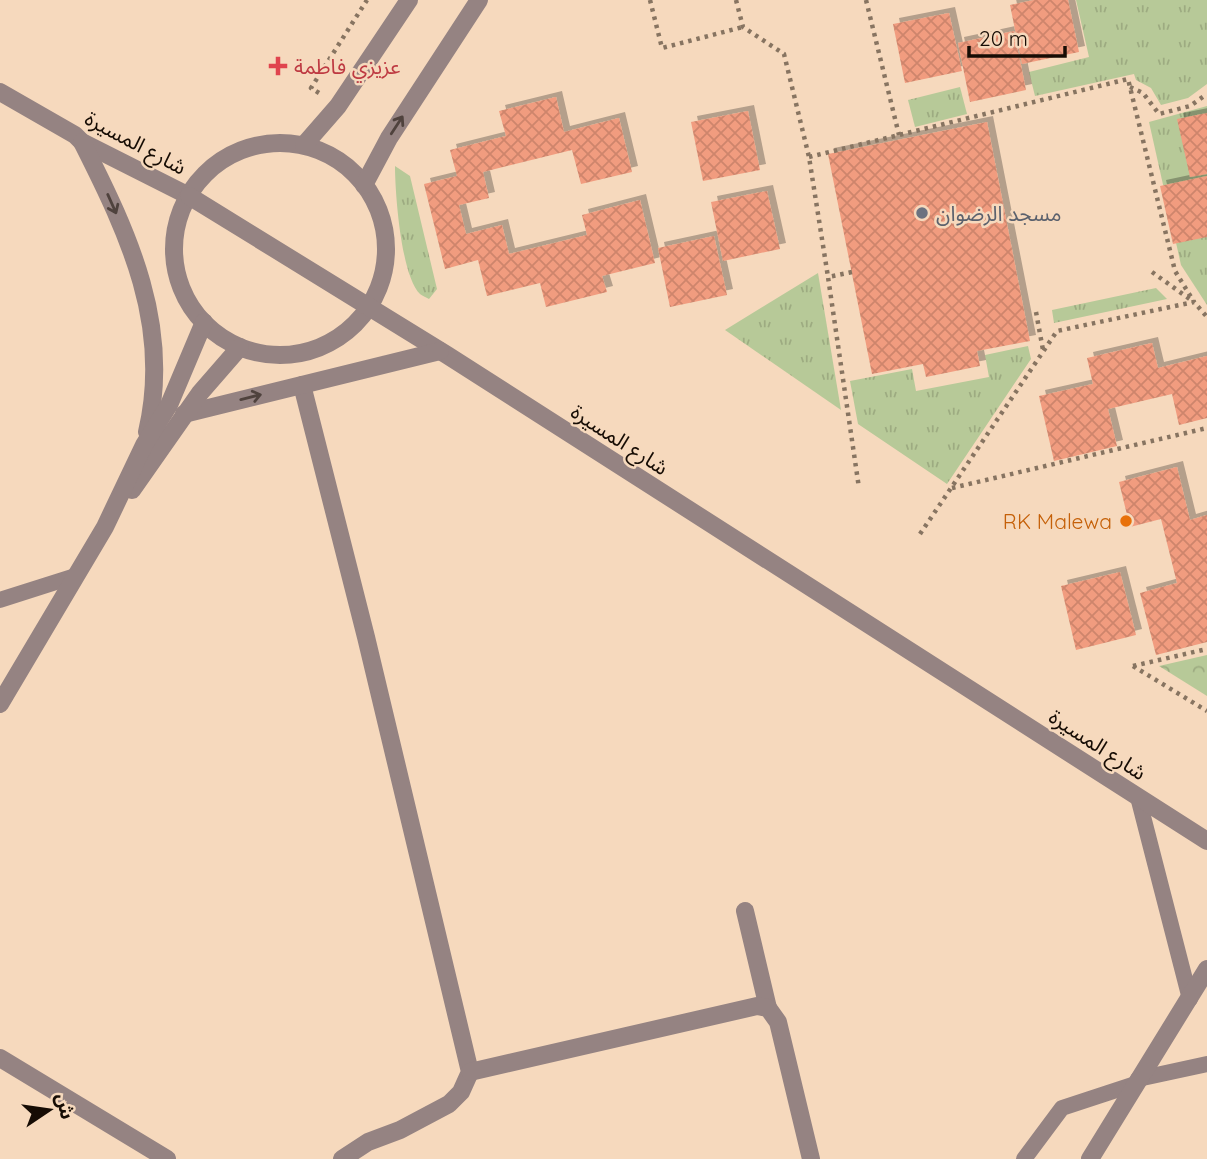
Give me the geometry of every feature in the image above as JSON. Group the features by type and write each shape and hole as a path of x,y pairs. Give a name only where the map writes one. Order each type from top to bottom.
{"street":[{"path":"303,145 338,106 409,0"},
{"path":"364,185 389,138 479,0"},
{"name":"شارع المسيرة","path":"0,92 75,135 82,142 189,196 440,351 995,703 1207,841"},
{"path":"82,142 123,229 149,310 155,342 155,376 144,445"},
{"path":"265,144 303,145 338,160 364,185 383,223 385,267 379,288 369,307 340,337 322,347 302,353 260,353 226,341 204,322 185,294 175,262 175,239 179,217 189,196 199,180 213,167 238,152 265,144"},
{"path":"105,527 144,445 179,384 204,322"},
{"path":"0,704 105,527 184,414 240,347"},
{"path":"184,414 440,351"},
{"path":"302,385 366,637 470,1072 461,1092 449,1104 400,1130 368,1142 342,1159"},
{"path":"745,911 768,1008 778,1022 811,1159"},
{"path":"1090,1159 1207,969"},
{"path":"470,1072 757,1006 768,1008"},
{"path":"0,1058 167,1159"}],"lane":[{"path":"0,600 75,576"},
{"path":"1138,797 1190,999"},
{"path":"1024,1159 1062,1108 1137,1082 1207,1064"}],"path":[{"path":"338,106 311,88 367,0"},
{"path":"650,0 662,48 743,27"},
{"path":"736,0 743,27 785,54 809,157 859,488"},
{"path":"866,0 898,135"},
{"path":"809,157 1128,79 1175,271 1194,302 1207,317"},
{"path":"1130,87 1143,93 1159,114 1190,106 1207,94"},
{"path":"828,276 852,272"},
{"path":"1152,272 1194,302"},
{"path":"920,534 1057,331 1194,302"},
{"path":"1036,313 1044,351"},
{"path":"951,488 1207,428"},
{"path":"1207,649 1133,666 1207,711"}],"green space":[{"path":"1076,0 1207,0 1207,84 1188,98 1161,105 1151,88 1136,80 1134,74 1035,96 1029,72 1089,57"},
{"path":"960,87 967,114 915,127 908,100"},
{"path":"1207,106 1207,305 1181,265 1149,122"},
{"path":"395,166 410,176 437,289 429,299 420,294 408,270 400,233"},
{"path":"818,273 841,410 725,330"},
{"path":"1156,288 1167,299 1054,323 1052,310"},
{"path":"1028,346 1031,359 947,484 858,424 850,381 912,369 916,391 989,377 985,355"},
{"path":"1207,655 1207,696 1159,666"}],"building":[{"path":"1034,0 1068,0 1079,52 1022,64 1010,5"},
{"path":"949,13 962,71 905,83 893,24"},
{"path":"1014,31 1026,90 970,102 958,43"},
{"path":"556,97 564,132 619,118 632,172 581,184 572,150 483,172 489,198 459,205 466,234 502,225 509,254 587,235 582,215 640,200 655,263 602,276 607,292 546,307 540,283 487,296 478,260 445,269 424,184 457,176 450,150 506,136 499,111"},
{"path":"748,111 760,170 703,181 691,122"},
{"path":"1207,113 1207,174 1190,177 1177,119"},
{"name":"مسجد الرضوان","path":"987,122 1030,341 977,351 980,366 926,377 923,364 872,374 828,154"},
{"path":"1207,176 1207,237 1173,244 1160,186"},
{"path":"767,191 780,249 723,261 711,202"},
{"path":"714,236 727,295 670,307 658,248"},
{"path":"1152,343 1158,368 1207,356 1207,418 1179,425 1172,394 1108,409 1117,446 1054,461 1039,396 1093,384 1087,358"},
{"path":"1177,467 1190,520 1207,515 1207,642 1156,655 1140,593 1177,583 1161,519 1130,527 1119,482"},
{"path":"1120,572 1136,635 1076,650 1061,586"}],"place":[{"name":"عزيزي فاطمة","path":"278,66"},
{"name":"مسجد الرضوان","path":"922,213"},
{"name":"RK Malewa","path":"1126,521"}]}
